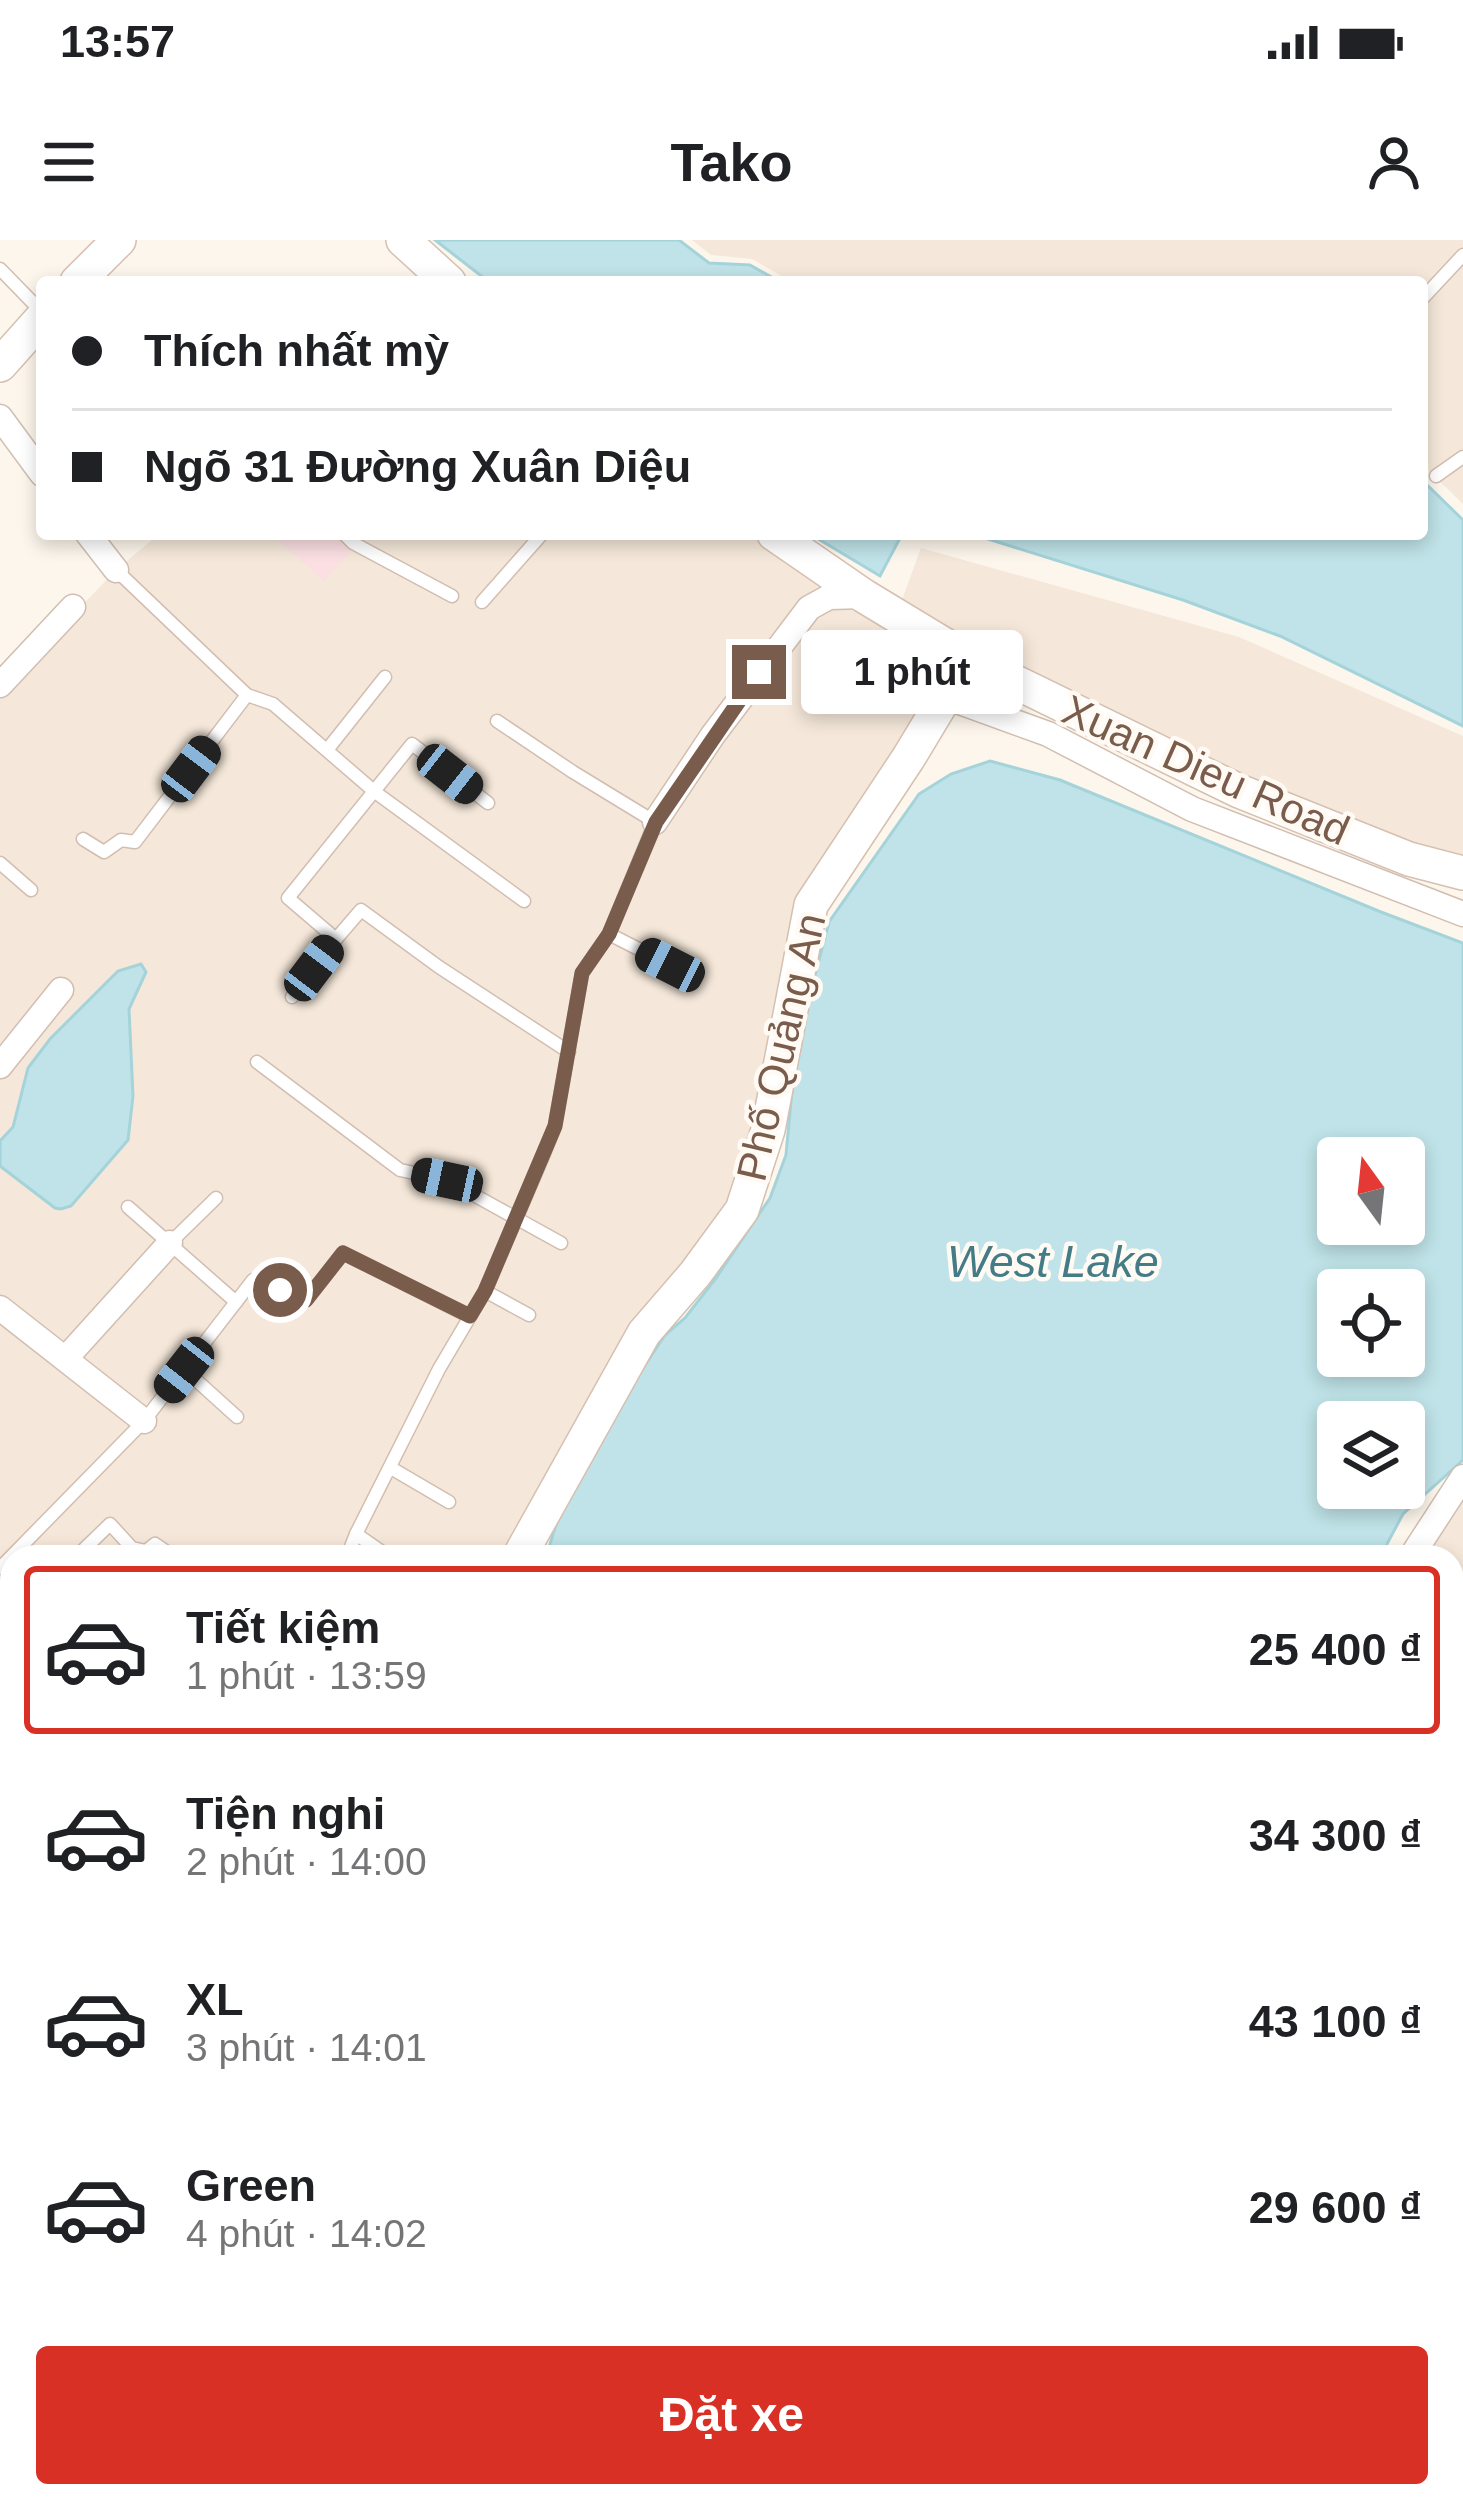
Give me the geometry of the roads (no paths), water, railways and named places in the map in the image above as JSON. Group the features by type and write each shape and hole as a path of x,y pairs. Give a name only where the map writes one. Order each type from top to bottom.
{"street":[{"path":"83,276 119,240"},
{"path":"404,240 443,276"},
{"path":"0,365 36,322"},
{"path":"0,417 36,466"},
{"path":"93,540 116,570"},
{"name":"Xuan Dieu Road","path":"783,540 968,659 1239,790 1409,860 1463,873"},
{"path":"656,822 713,735 809,608 829,597 864,596"},
{"path":"0,685 73,607"},
{"name":"Phố Quảng An","path":"526,1545 644,1333 742,1210 768,1130 811,905 968,659"},
{"path":"946,697 1048,734 1192,808 1463,914"},
{"path":"0,1066 61,990"},
{"path":"66,1358 170,1243"},
{"path":"0,1308 144,1421"},
{"path":"1419,1545 1463,1477"}],"lane":[{"path":"1428,293 1463,256"},
{"path":"0,269 36,308"},
{"path":"1436,476 1463,457"},
{"path":"350,540 452,596"},
{"path":"482,602 537,540"},
{"path":"116,570 247,695 274,704 375,792 524,901"},
{"path":"327,750 385,677"},
{"path":"82,839 104,852 121,840 135,842 247,695"},
{"path":"352,1545 439,1370 485,1291 555,1126 582,973 609,934 656,822 497,721"},
{"path":"336,938 288,898 412,744 488,803"},
{"path":"0,863 31,890"},
{"path":"292,997 361,910 569,1052"},
{"path":"609,934 670,965"},
{"path":"257,1062 400,1170 447,1180 561,1243"},
{"path":"170,1243 216,1198"},
{"path":"128,1207 236,1302"},
{"path":"23,1545 144,1421 253,1280 306,1300 343,1253 470,1316"},
{"path":"485,1291 530,1315"},
{"path":"184,1370 237,1417"},
{"path":"391,1468 449,1502"},
{"path":"88,1545 110,1524 129,1545"},
{"path":"356,1534 372,1545"}],"water":[{"path":"435,240 679,240 709,263 750,265 769,276 481,276"},
{"path":"1428,486 1463,520 1463,726 1280,636 991,540 1428,540"},
{"path":"820,540 899,540 880,576"},
{"name":"West Lake","path":"990,761 1060,780 1463,943 1463,1460 1425,1494 1425,1401 1317,1401 1317,1509 1409,1509 1386,1545 550,1545 563,1502 629,1389 665,1335 716,1278 770,1198 786,1155 796,1047 829,922 919,794 951,774"},
{"path":"141,964 146,972 129,1009 133,1096 128,1140 71,1206 55,1208 0,1166 0,1141 13,1127 28,1068 50,1039 118,971"}]}
